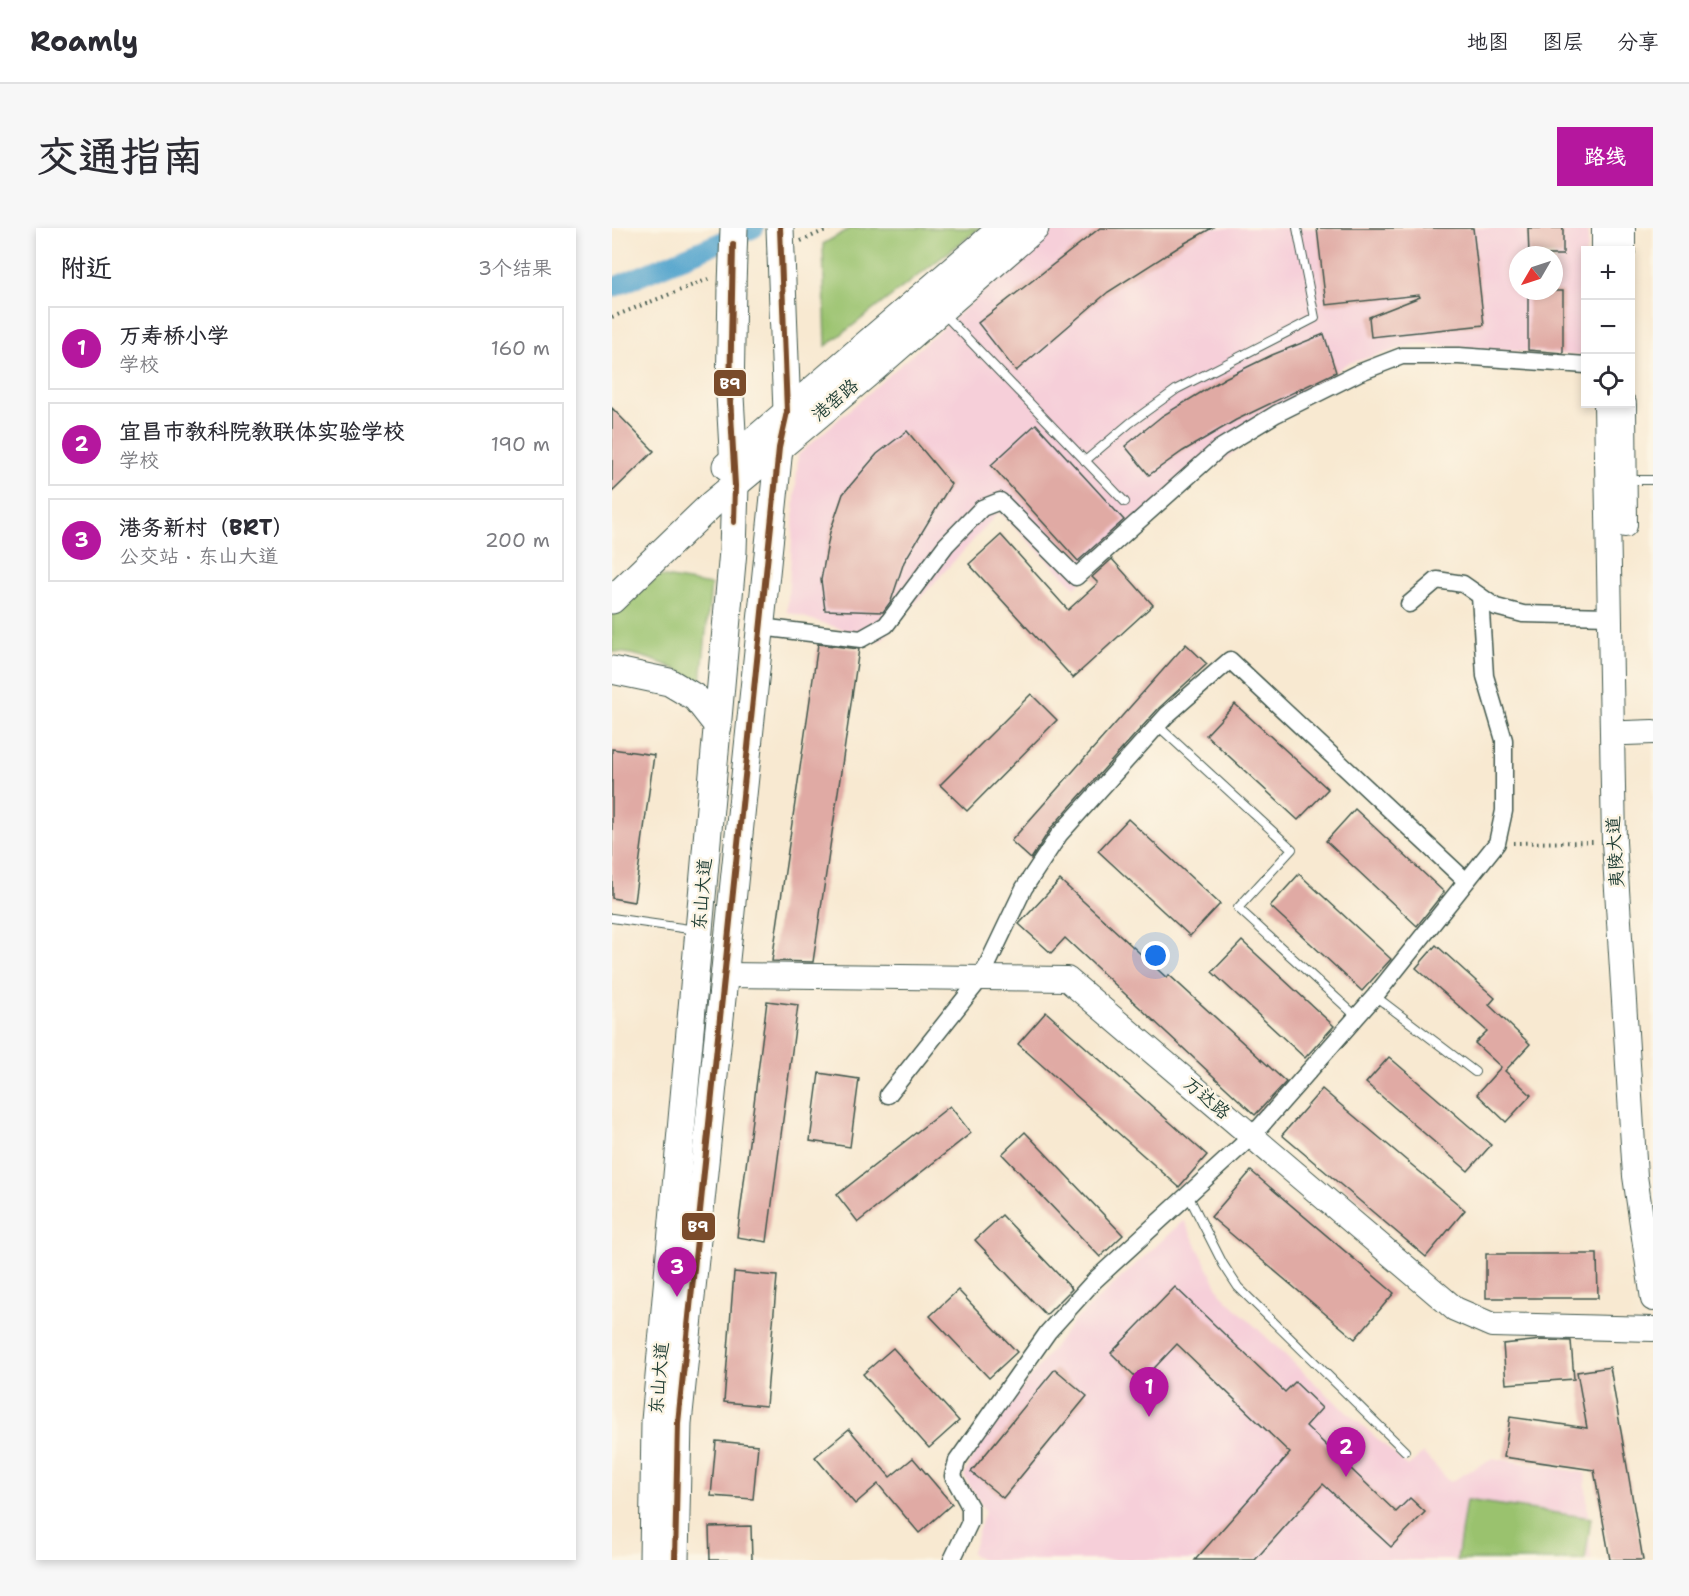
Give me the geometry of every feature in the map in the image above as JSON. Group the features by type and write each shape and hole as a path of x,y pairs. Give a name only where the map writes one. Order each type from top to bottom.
{"main road":[{"name":"东山大道","path":"653,1560 655,1421 733,551 735,486 730,396 734,228"},
{"name":"东山大道","path":"675,1560 678,1423 778,448 787,412 780,228"},
{"name":"港窑路","path":"612,578 733,459 1002,228"},
{"name":"港窑路","path":"612,600 713,503 872,370 1035,228"},
{"path":"1604,228 1604,246"},
{"path":"1623,228 1623,246"},
{"name":"夷陵大道","path":"1606,408 1614,842 1635,1176 1653,1299"},
{"name":"夷陵大道","path":"1624,408 1626,808 1647,1172 1653,1208"},
{"path":"612,670 669,682 696,698 718,726"},
{"path":"1626,733 1653,732"},
{"name":"万达路","path":"724,975 1067,979 1455,1309 1492,1325 1653,1329"}],"street":[{"path":"760,627 861,639 886,625 946,544 982,508 1000,501 1076,577 1220,448 1276,414 1327,388 1402,356 1459,356 1581,366"},
{"path":"1409,604 1437,580 1463,584 1496,607 1523,614 1610,616"},
{"path":"952,1560 970,1522 970,1507 954,1476 957,1461 1048,1332 1095,1280 1252,1136 1375,996 1497,843 1504,811 1504,740 1485,676 1480,596"},
{"path":"888,1095 981,978 1024,888 1059,835 1157,725 1230,660 1466,881"}],"lane":[{"path":"1085,461 1130,423 1177,390 1315,318 1297,228"},
{"path":"939,310 1125,502"},
{"path":"1625,480 1653,480"},
{"path":"1157,725 1292,849 1238,908 1357,1017"},
{"path":"612,918 699,931"},
{"path":"1375,996 1475,1072"},
{"path":"1188,1195 1223,1264 1238,1287 1405,1450"}],"path":[{"path":"1497,843 1614,842"}],"shaded area":[{"path":"1056,228 1588,228 1588,246 1581,246 1581,356 1417,344 1346,364 1168,504 1075,587 999,512 881,641 787,612 798,455"},
{"path":"1184,1220 1221,1294 1321,1389 1408,1466 1423,1453 1450,1482 1493,1458 1585,1473 1591,1560 981,1560 971,1554 985,1511 964,1476 979,1444 1073,1322"}],"green space":[{"path":"851,228 980,228 826,346 823,244"},
{"path":"659,576 711,585 701,682 647,658 612,652 612,615"},
{"path":"1466,1500 1591,1518 1585,1560 1457,1560"}],"building":[{"path":"1100,228 1212,228 1108,292 1016,371 978,323"},
{"path":"1317,228 1473,228 1484,325 1371,337 1369,317 1420,297 1419,295 1326,305"},
{"path":"1528,228 1563,228 1563,246 1529,246"},
{"path":"1528,300 1563,300 1563,353 1528,350"},
{"path":"1324,334 1336,372 1236,420 1183,451 1149,475 1125,446 1162,416 1225,378 1272,355"},
{"path":"612,408 654,451 612,492"},
{"path":"1036,424 1124,520 1078,561 991,465"},
{"path":"907,431 951,484 904,562 891,601 883,612 825,610 821,580 830,532 843,494 877,454"},
{"path":"1001,535 1068,610 1098,583 1092,577 1112,559 1153,605 1073,678 969,564"},
{"path":"818,644 859,649 813,962 772,961"},
{"path":"1186,644 1207,664 1159,708 1051,828 1031,859 1011,841"},
{"path":"1031,694 1057,720 967,811 940,785"},
{"path":"1235,704 1328,789 1298,820 1206,735"},
{"path":"612,749 654,755 634,902 612,898"},
{"path":"1355,809 1444,892 1417,926 1326,841"},
{"path":"1128,819 1220,904 1190,936 1098,851"},
{"path":"1299,874 1391,959 1362,991 1270,906"},
{"path":"1060,880 1167,978 1169,975 1286,1082 1255,1115 1065,938 1051,953 1019,924"},
{"path":"1242,941 1334,1026 1305,1058 1212,972"},
{"path":"1436,945 1495,998 1489,1005 1530,1044 1505,1071 1531,1095 1506,1122 1477,1094 1501,1067 1475,1043 1487,1031 1416,968"},
{"path":"767,1001 798,1005 767,1242 737,1237"},
{"path":"1046,1012 1207,1155 1179,1187 1018,1044"},
{"path":"1389,1057 1491,1145 1468,1171 1366,1083"},
{"path":"819,1073 859,1079 850,1147 810,1141"},
{"path":"1322,1089 1465,1210 1426,1257 1282,1135"},
{"path":"950,1106 971,1133 858,1222 837,1195"},
{"path":"1025,1132 1123,1235 1100,1257 1002,1154"},
{"path":"1251,1171 1394,1293 1355,1339 1211,1217"},
{"path":"1002,1215 1072,1289 1046,1315 975,1240"},
{"path":"1486,1254 1597,1254 1598,1298 1486,1298"},
{"path":"734,1272 777,1276 766,1406 724,1402"},
{"path":"1175,1287 1285,1392 1295,1382 1322,1408 1306,1426 1396,1512 1410,1498 1425,1512 1391,1547 1323,1484 1255,1560 1195,1560 1290,1453 1177,1344 1141,1382 1111,1353"},
{"path":"958,1290 1017,1352 989,1378 930,1316"},
{"path":"1542,1340 1571,1341 1574,1379 1506,1384 1503,1344"},
{"path":"893,1348 959,1421 929,1448 863,1374"},
{"path":"1610,1367 1643,1560 1610,1560 1594,1470 1504,1457 1510,1417 1587,1428 1577,1372"},
{"path":"1055,1369 1087,1396 1003,1498 971,1472"},
{"path":"849,1429 890,1477 913,1458 952,1504 919,1533 878,1484 855,1504 815,1457"},
{"path":"716,1441 758,1445 753,1499 711,1496"},
{"path":"751,1526 752,1560 710,1560 709,1527"}],"waterway":[{"path":"612,288 754,228"}],"transit line":[{"name":"B9","path":"675,1560 678,1423 779,448 787,412 780,228"},
{"name":"B9","path":"733,244 730,396 735,486 734,522"}],"place":[{"name":"港务新村（BRT）","path":"677,1297"},
{"name":"万寿桥小学","path":"1149,1417"},
{"name":"宜昌市教科院教联体实验学校","path":"1346,1477"}]}
